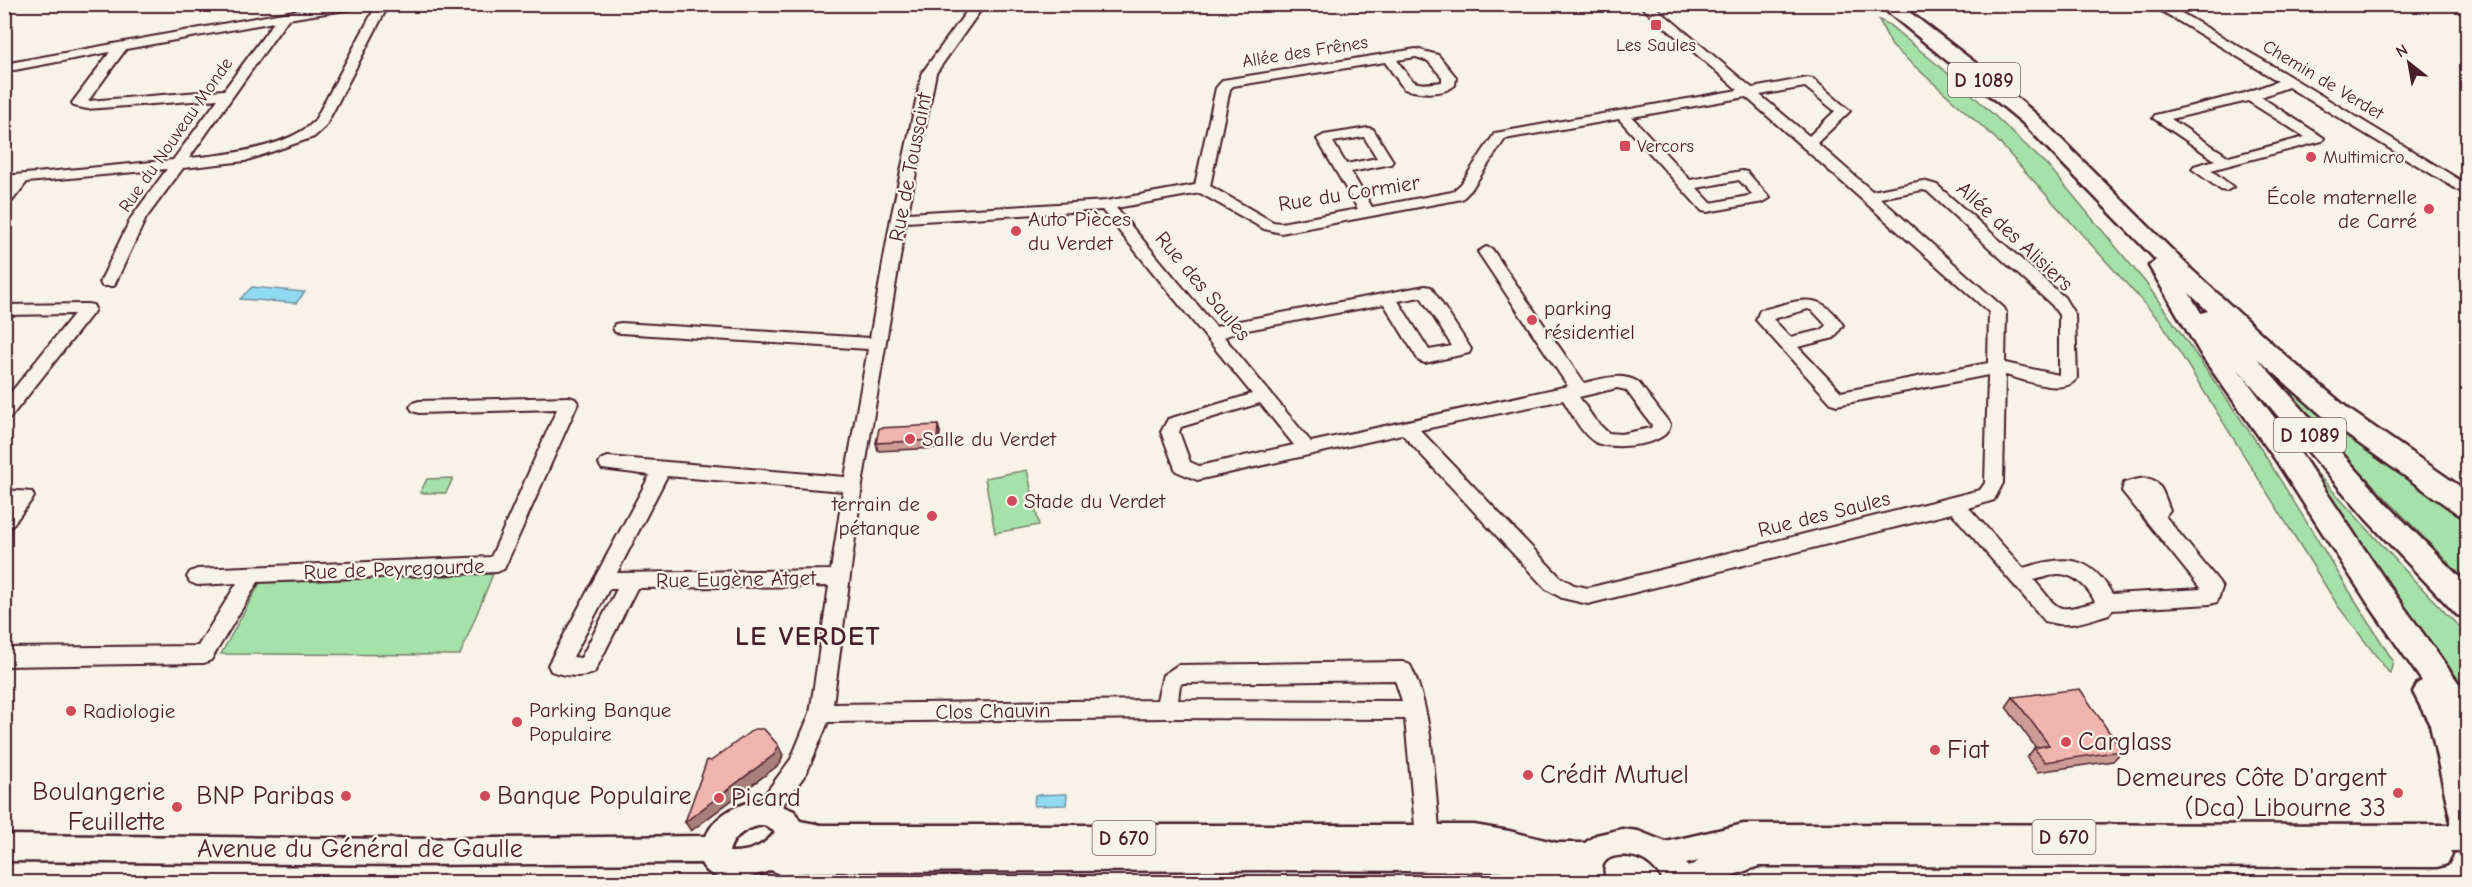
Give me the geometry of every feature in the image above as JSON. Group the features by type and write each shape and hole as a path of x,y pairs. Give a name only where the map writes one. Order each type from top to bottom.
{"highway":[{"name":"D 1089","path":"1887,4 1975,72 2030,119 2157,260 2376,512 2468,606"},
{"path":"2073,165 2184,275 2279,364 2342,417 2468,507"},
{"path":"2157,260 2212,352 2284,452 2380,597 2468,722"},
{"path":"2380,597 2446,723 2467,817 2467,838"}],"main road":[{"path":"765,812 782,819 789,833 787,852 781,861 764,875 742,881 732,879 717,867 714,859 718,839 733,822 743,816 765,812"},
{"name":"D 670","path":"789,833 820,838 1474,838 1509,844 1591,869"},
{"name":"D 670","path":"1664,856 1743,837 2467,838"},
{"path":"1591,869 1601,848 1612,842 1625,841 1645,845 1664,856 1680,882"},
{"name":"Avenue du Général de Gaulle","path":"4,848 403,852 715,849"},
{"name":"D 670","path":"1693,882 1701,874 1759,853 2468,854"},
{"name":"D 670","path":"781,861 816,858 1193,856 1500,858 1527,863 1566,882"}],"street":[{"path":"255,20 263,4"},
{"path":"4,68 255,20 357,4"},
{"path":"4,180 240,158 309,134 320,124 383,4"},
{"name":"Rue de Toussaint","path":"765,812 799,765 821,713 853,485 899,218 929,74 979,4"},
{"name":"Rue des Saules","path":"1406,427 1553,583 1569,592 1588,596 1956,505 1987,495 1994,483 1998,312 1870,196 1644,4"},
{"name":"Chemin de Verdet","path":"2156,4 2289,81 2468,192"},
{"name":"Rue du Nouveau Monde","path":"108,282 139,218 285,15"},
{"path":"122,45 80,103 87,105 228,94"},
{"name":"Allée des Frênes","path":"1202,188 1223,88 1228,83 1388,57"},
{"path":"2227,162 2160,118 2250,96 2289,81"},
{"path":"1746,92 1808,82 1843,111 1809,143"},
{"name":"Rue du Cormier","path":"1202,188 1269,226 1281,228 1457,196 1466,187 1500,136 1746,92"},
{"path":"2226,187 2199,169 2318,138 2250,96"},
{"path":"1622,114 1686,185"},
{"path":"1342,169 1368,212"},
{"path":"4,202 23,178"},
{"name":"Allée des Alisiers","path":"1870,196 1923,185 1932,188 2058,301 2067,315 2068,378 2059,382 1997,367"},
{"path":"899,218 1106,205 1202,188"},
{"name":"Rue des Saules","path":"1106,205 1307,449"},
{"path":"1264,396 1174,423 1170,432 1182,466 1197,472 1574,392 1617,382 1632,386 1661,424 1661,429 1657,433 1618,443 1604,441 1597,435 1574,392 1486,252"},
{"path":"1214,334 1234,327 1425,291 1463,349 1425,357 1389,299"},
{"path":"4,310 87,309 4,414"},
{"path":"621,327 878,344"},
{"path":"1785,344 1837,399 1997,367"},
{"name":"Rue de Peyregourde","path":"196,577 497,564 569,403 419,406"},
{"path":"608,464 853,485"},
{"name":"Rue Eugène Atget","path":"631,581 587,667 558,665 662,469"},
{"path":"4,497 25,497 4,522"},
{"path":"1956,505 2052,615 2059,618 2102,608 2106,602"},
{"path":"2106,602 2210,596 2212,588 2152,513"},
{"path":"2019,577 2063,566 2082,573 2102,594 2106,602"},
{"path":"4,657 204,654 252,575"},
{"name":"Rue Eugène Atget","path":"603,581 840,578"},
{"path":"1166,709 1170,681 1178,674 1403,671 1415,710 1428,837"},
{"name":"Clos Chauvin","path":"821,713 1166,709 1415,710"}],"green space":[{"path":"1879,20 1888,24 1962,85 2051,169 2146,283 2256,441 2393,661 2390,674 2338,606 2160,321 1995,138 1892,46"},
{"path":"2225,352 2302,457 2467,635 2467,708"},
{"path":"2268,364 2467,513 2467,582 2257,365"},
{"name":"Stade du Verdet","path":"1027,470 1039,525 995,533 985,478"},
{"path":"453,478 446,493 420,493 427,479"},
{"path":"493,574 460,655 221,654 260,583"}],"water":[{"path":"252,287 305,292 296,303 240,299"},
{"path":"1067,794 1066,805 1034,806 1035,795"}],"building":[{"path":"938,425 937,440 876,443 879,428"},
{"name":"Carglass","path":"2080,689 2122,751 2045,762 2034,748 2049,745 2013,697"},
{"path":"754,729 764,729 778,745 775,754 685,822 707,760 711,761"}],"place":[{"name":"Les Saules","path":"1656,25"},
{"name":"Vercors","path":"1625,146"},
{"name":"Multimicro","path":"2311,157"},
{"name":"École maternelle de Carré","path":"2429,209"},
{"name":"Auto Pièces du Verdet","path":"1016,231"},
{"name":"parking résidentiel","path":"1532,320"},
{"name":"Salle du Verdet","path":"910,439"},
{"name":"Stade du Verdet","path":"1012,501"},
{"name":"terrain de pétanque","path":"932,516"},
{"name":"Radiologie","path":"71,711"},
{"name":"Parking Banque Populaire","path":"517,722"},
{"name":"Carglass","path":"2066,742"},
{"name":"Fiat","path":"1935,750"},
{"name":"Crédit Mutuel","path":"1528,775"},
{"name":"Demeures Côte D'argent (Dca) Libourne 33","path":"2398,793"},
{"name":"BNP Paribas","path":"346,796"},
{"name":"Banque Populaire","path":"485,796"},
{"name":"Picard","path":"719,798"},
{"name":"Boulangerie Feuillette","path":"177,807"}],"district":[{"name":"LE VERDET","path":"808,636"}]}
